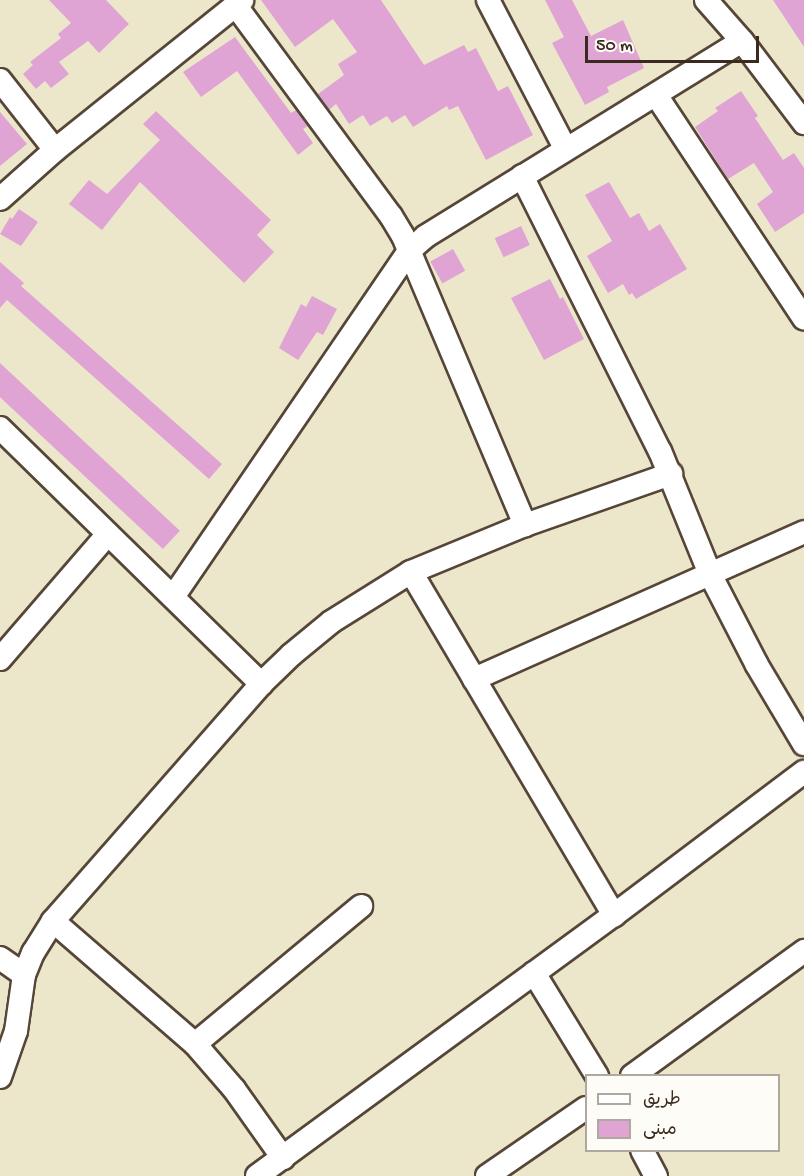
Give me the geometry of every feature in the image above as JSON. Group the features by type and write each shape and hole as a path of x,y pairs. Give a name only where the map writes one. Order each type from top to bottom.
{"street":[{"path":"488,0 565,148"},
{"path":"706,0 742,41 804,123"},
{"path":"0,199 55,150 228,6 391,216 410,250 525,525"},
{"path":"173,597 410,250 426,236 565,148 742,41"},
{"path":"0,80 55,150"},
{"path":"656,95 804,319"},
{"path":"522,176 670,474 710,574 757,665 804,744"},
{"path":"0,428 261,684"},
{"path":"0,1077 16,1031 24,975 33,953 52,921 261,684 331,622 411,572 525,525 670,474"},
{"path":"474,679 804,531"},
{"path":"0,659 108,534"},
{"path":"411,572 614,915"},
{"path":"257,1176 614,915 804,772"},
{"path":"195,1044 361,906"},
{"path":"52,921 195,1044 234,1089 283,1158"},
{"path":"635,1074 804,951"},
{"path":"0,958 24,975"},
{"path":"534,973 596,1074"},
{"path":"487,1176 585,1108"},
{"path":"643,1152 656,1176"}],"building":[{"path":"49,0 106,0 129,24 99,53 88,41 59,62 69,74 51,88 45,81 36,89 23,74 33,65 30,62 61,38 58,34 71,23"},
{"path":"261,0 381,0 424,65 464,45 468,52 476,48 498,91 508,86 533,135 486,160 458,106 449,110 447,106 413,127 405,115 392,123 387,116 370,126 363,115 349,124 336,104 329,110 318,94 344,75 338,64 357,52 333,19 295,47"},
{"path":"545,0 572,0 591,36 623,20 644,68 607,87 609,92 585,105 552,43 564,37"},
{"path":"773,0 804,0 804,47"},
{"path":"235,37 291,113 296,110 308,126 303,129 313,143 298,155 237,71 201,97 183,72"},
{"path":"741,91 758,116 755,118 783,160 794,153 804,168 804,213 775,232 757,204 773,192 754,163 728,179 695,127 718,111 715,108"},
{"path":"156,111 271,220 257,235 274,252 244,283 140,182 102,230 69,204 89,180 107,194 160,140 143,124"},
{"path":"0,112 27,144 0,166"},
{"path":"609,182 630,218 639,213 649,231 660,224 687,269 636,299 632,293 629,295 623,284 608,293 587,256 612,241 585,195"},
{"path":"19,209 38,222 21,246 0,234 10,217 12,219"},
{"path":"521,226 530,245 504,257 495,238"},
{"path":"453,249 465,271 442,283 430,262"},
{"path":"0,262 24,283 21,286 222,464 209,479 7,300 0,308"},
{"path":"550,279 560,299 563,297 584,339 544,360 511,298"},
{"path":"312,296 337,309 323,335 317,332 298,360 279,348 301,304 306,307"},
{"path":"0,363 180,531 163,549 0,397"}]}
